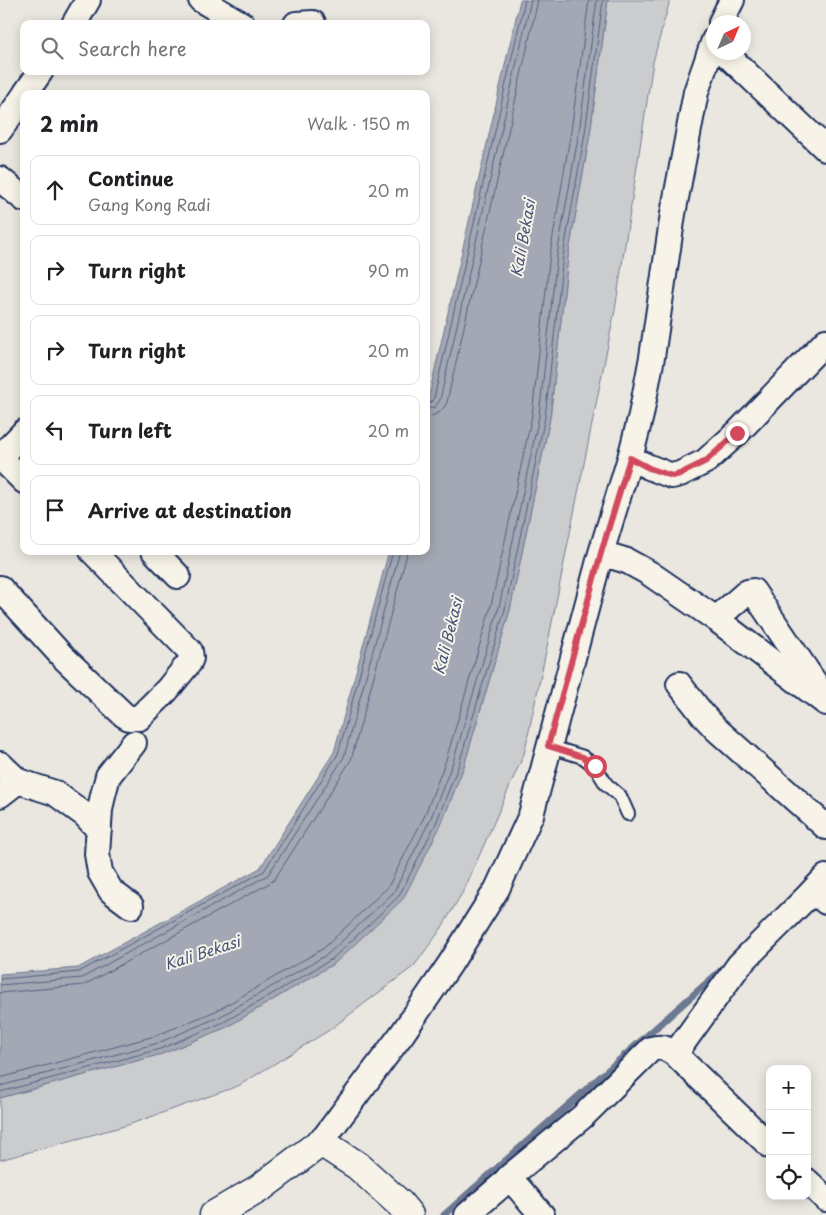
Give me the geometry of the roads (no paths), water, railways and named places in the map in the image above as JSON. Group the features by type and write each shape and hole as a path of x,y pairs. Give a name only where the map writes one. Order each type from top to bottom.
{"street":[{"path":"76,20 88,0"},
{"path":"201,0 235,20"},
{"path":"726,15 732,0"},
{"path":"214,1215 260,1188 321,1142 402,1034 450,964 497,889 530,815 601,553 641,415 696,92 709,60"},
{"path":"737,60 826,149"},
{"path":"29,90 39,75"},
{"path":"0,130 20,102"},
{"path":"0,179 20,196"},
{"path":"630,458 649,468 672,476 706,461 737,433 826,341"},
{"path":"20,436 0,457 20,477"},
{"path":"601,553 627,561 649,573 716,619 826,701"},
{"path":"0,588 62,656 124,716 139,718 167,690 189,663 190,652 96,555"},
{"path":"158,555 178,576"},
{"path":"716,619 747,592 753,591 826,701"},
{"path":"679,684 716,729 826,827"},
{"path":"131,906 111,891 100,872 98,854 100,810 108,776 134,743"},
{"path":"0,764 9,788 55,793 85,815 99,830"},
{"path":"676,1054 739,966 820,890"},
{"path":"467,1215 509,1177 582,1117 651,1049 658,1047 676,1054 766,1142"},
{"path":"321,1142 358,1166 400,1204 409,1215"},
{"path":"509,1177 542,1215"},
{"path":"811,1186 826,1199"}],"lane":[{"path":"548,746 583,757 595,766 606,784 620,796 628,814"}],"water":[{"name":"Kali Bekasi","path":"520,0 608,0 590,134 568,257 550,418 510,610 464,766 441,825 403,899 335,963 227,1027 162,1054 0,1098 0,974 78,968 260,868 334,752 388,555 430,555 430,391"}],"waterway":[{"path":"444,1215 727,965"}]}
